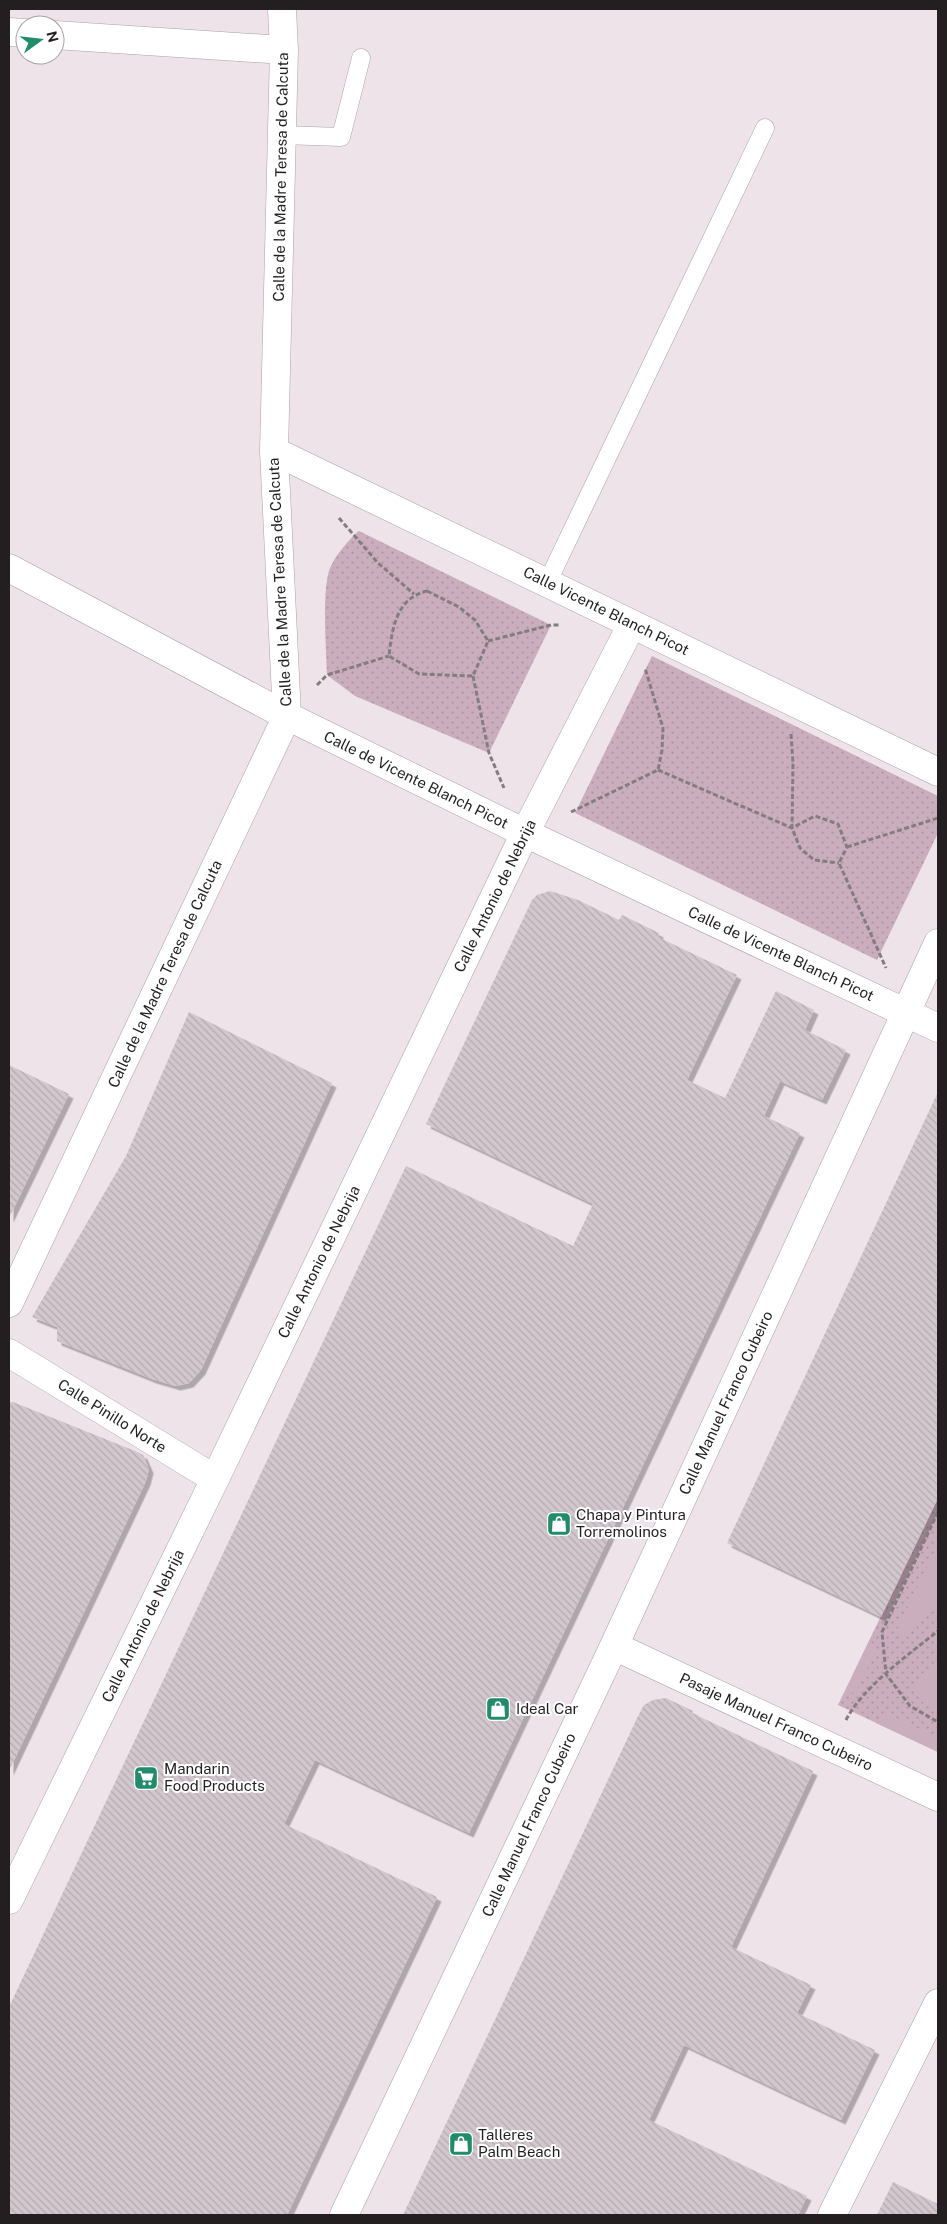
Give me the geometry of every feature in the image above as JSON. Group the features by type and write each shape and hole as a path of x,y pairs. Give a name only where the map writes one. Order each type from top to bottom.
{"street":[{"name":"Calle de la Madre Teresa de Calcuta","path":"9,1303 287,716 274,451 284,50 282,9"},
{"path":"65,36 284,50"},
{"name":"Calle Vicente Blanch Picot","path":"274,451 938,772"},
{"name":"Calle de Vicente Blanch Picot","path":"9,568 287,716 525,833 938,1028"},
{"name":"Calle Antonio de Nebrija","path":"9,1900 215,1480 525,833 632,624"},
{"name":"Calle Manuel Franco Cubeiro","path":"344,2215 614,1646 938,943"},
{"name":"Calle Pinillo Norte","path":"9,1353 215,1480"},
{"name":"Pasaje Manuel Franco Cubeiro","path":"614,1646 938,1797"},
{"path":"832,2215 938,2003"}],"lane":[{"path":"282,135 341,137 361,58"},
{"path":"547,583 765,128"}],"path":[{"path":"334,514 378,563 414,594"},
{"path":"390,656 392,628 403,606 414,594 427,591 459,607 475,620 488,642"},
{"path":"488,642 550,625 569,624"},
{"path":"632,624 663,728 662,750 658,770"},
{"path":"488,642 473,676 489,753 505,789"},
{"path":"287,716 327,675 390,656 419,674 473,676"},
{"path":"788,700 793,763 792,828 800,848 814,860 839,863"},
{"path":"567,814 658,770"},
{"path":"658,770 792,828"},
{"path":"792,828 815,816 838,824 848,847"},
{"path":"839,863 848,847 938,818"},
{"path":"839,863 886,969"},
{"path":"938,1512 882,1632 886,1674 910,1706 938,1722"},
{"path":"832,1748 851,1711 886,1674 938,1631"}],"shaded area":[{"path":"359,531 551,625 489,753 355,696 327,675 325,607 329,571 342,549"},
{"path":"652,656 938,796 938,833 877,960 575,813"},
{"path":"938,1498 938,1752 838,1705"},
{"path":"938,1545 938,1607 907,1635 896,1632"},
{"path":"870,1639 876,1650 856,1692 844,1694"},
{"path":"938,1661 938,1713 920,1700 913,1686"},
{"path":"884,1712 938,1738 938,1752 876,1723"}],"building":[{"path":"550,891 578,900 619,920 622,915 659,933 658,937 737,975 687,1080 725,1098 776,991 814,1010 805,1030 846,1050 822,1100 780,1081 764,1116 800,1133 469,1833 315,1760 284,1824 437,1897 287,2215 9,2215 9,2007 406,1166 573,1246 593,1204 426,1124 532,900 537,895"},
{"path":"189,1012 332,1083 201,1370 189,1383 176,1386 152,1379 57,1341 57,1327 32,1317 126,1156"},
{"path":"9,1065 69,1094 9,1218"},
{"path":"938,1092 938,1498 881,1617 727,1543"},
{"path":"9,1402 135,1451 143,1455 149,1469 146,1481 9,1771"},
{"path":"666,1698 693,1711 692,1713 813,1771 731,1947 811,1985 797,2013 875,2050 841,2120 684,2045 649,2120 807,2196 798,2215 403,2215 639,1714 644,1705 653,1700"},
{"path":"893,2182 938,2204 938,2215 877,2215"}],"place":[{"name":"Chapa y Pintura Torremolinos","path":"559,1524"},
{"name":"Ideal Car","path":"498,1709"},
{"name":"Mandarin Food Products","path":"146,1778"},
{"name":"Talleres Palm Beach","path":"461,2144"}]}
